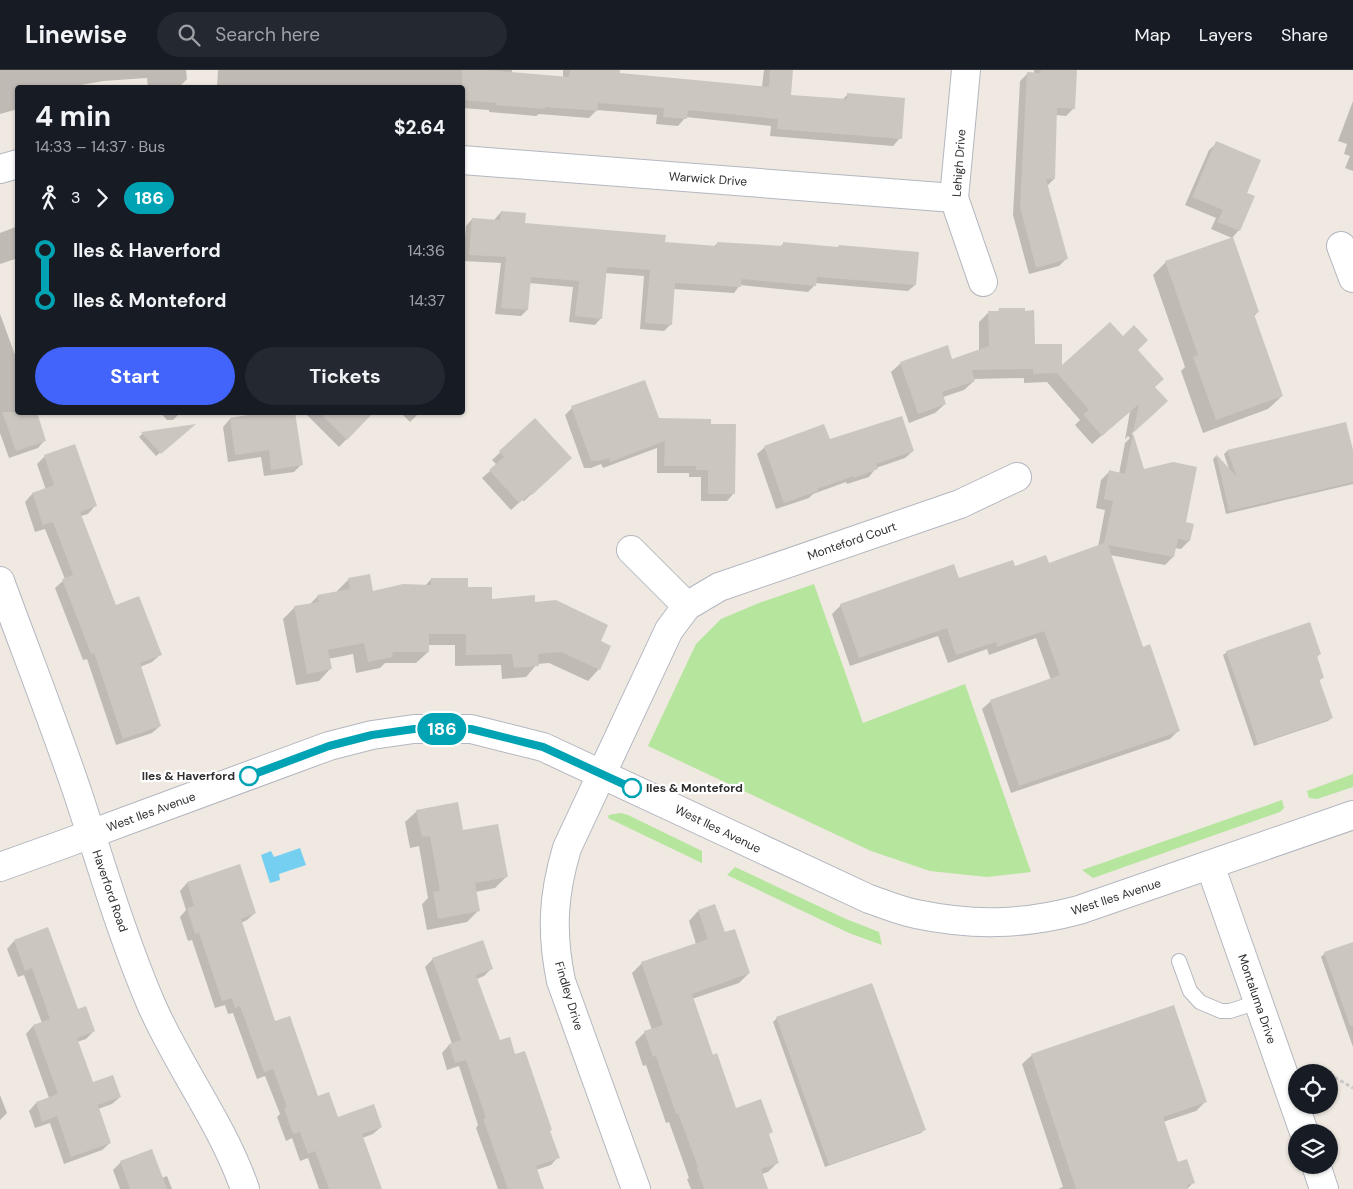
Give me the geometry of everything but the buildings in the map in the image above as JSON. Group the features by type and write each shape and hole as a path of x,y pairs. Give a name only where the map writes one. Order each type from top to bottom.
{"street":[{"name":"Lehigh Drive","path":"966,70 954,198 983,282"},
{"name":"Warwick Drive","path":"465,160 954,198"},
{"path":"0,170 15,165"},
{"path":"1341,246 1353,278"},
{"name":"Monteford Court","path":"602,774 669,630 687,606 719,587 960,504 1017,477"},
{"path":"631,550 687,606"},
{"name":"Haverford Road","path":"0,582 77,792 128,944 151,1004 165,1034 212,1115 237,1167 245,1189"},
{"name":"West Iles Avenue","path":"0,867 329,746 372,735 414,729 471,729 543,747 869,899 915,914 969,922 1007,923 1056,916 1079,910 1353,815"},
{"name":"Findley Drive","path":"602,774 566,848 556,894 554,914 555,937 557,960 562,980 636,1189"},
{"name":"Montaluma Drive","path":"1210,865 1301,1124"},
{"path":"1319,1174 1324,1189"}],"lane":[{"path":"1179,961 1190,991 1200,1002 1221,1011 1230,1011 1258,1002"}],"path":[{"path":"1338,1079 1353,1088"}],"green space":[{"path":"814,584 863,723 965,684 1031,872 987,877 930,871 871,851 648,746 696,644 721,619 759,603"},
{"path":"1353,774 1353,787 1317,799 1309,798 1307,791"},
{"path":"1282,800 1284,808 1280,812 1093,878 1082,870"},
{"path":"620,813 628,815 702,851 702,863 608,818 609,815"},
{"path":"735,867 846,919 879,932 882,945 849,933 727,875"}],"water":[{"path":"300,848 306,865 279,874 280,880 270,883 261,855 271,851 274,857"}],"bus line":[{"name":"186","path":"249,776 329,746 372,735 414,729 471,729 543,747 632,788"}],"place":[{"name":"Iles & Haverford","path":"249,776"},
{"name":"Iles & Monteford","path":"632,788"}]}
